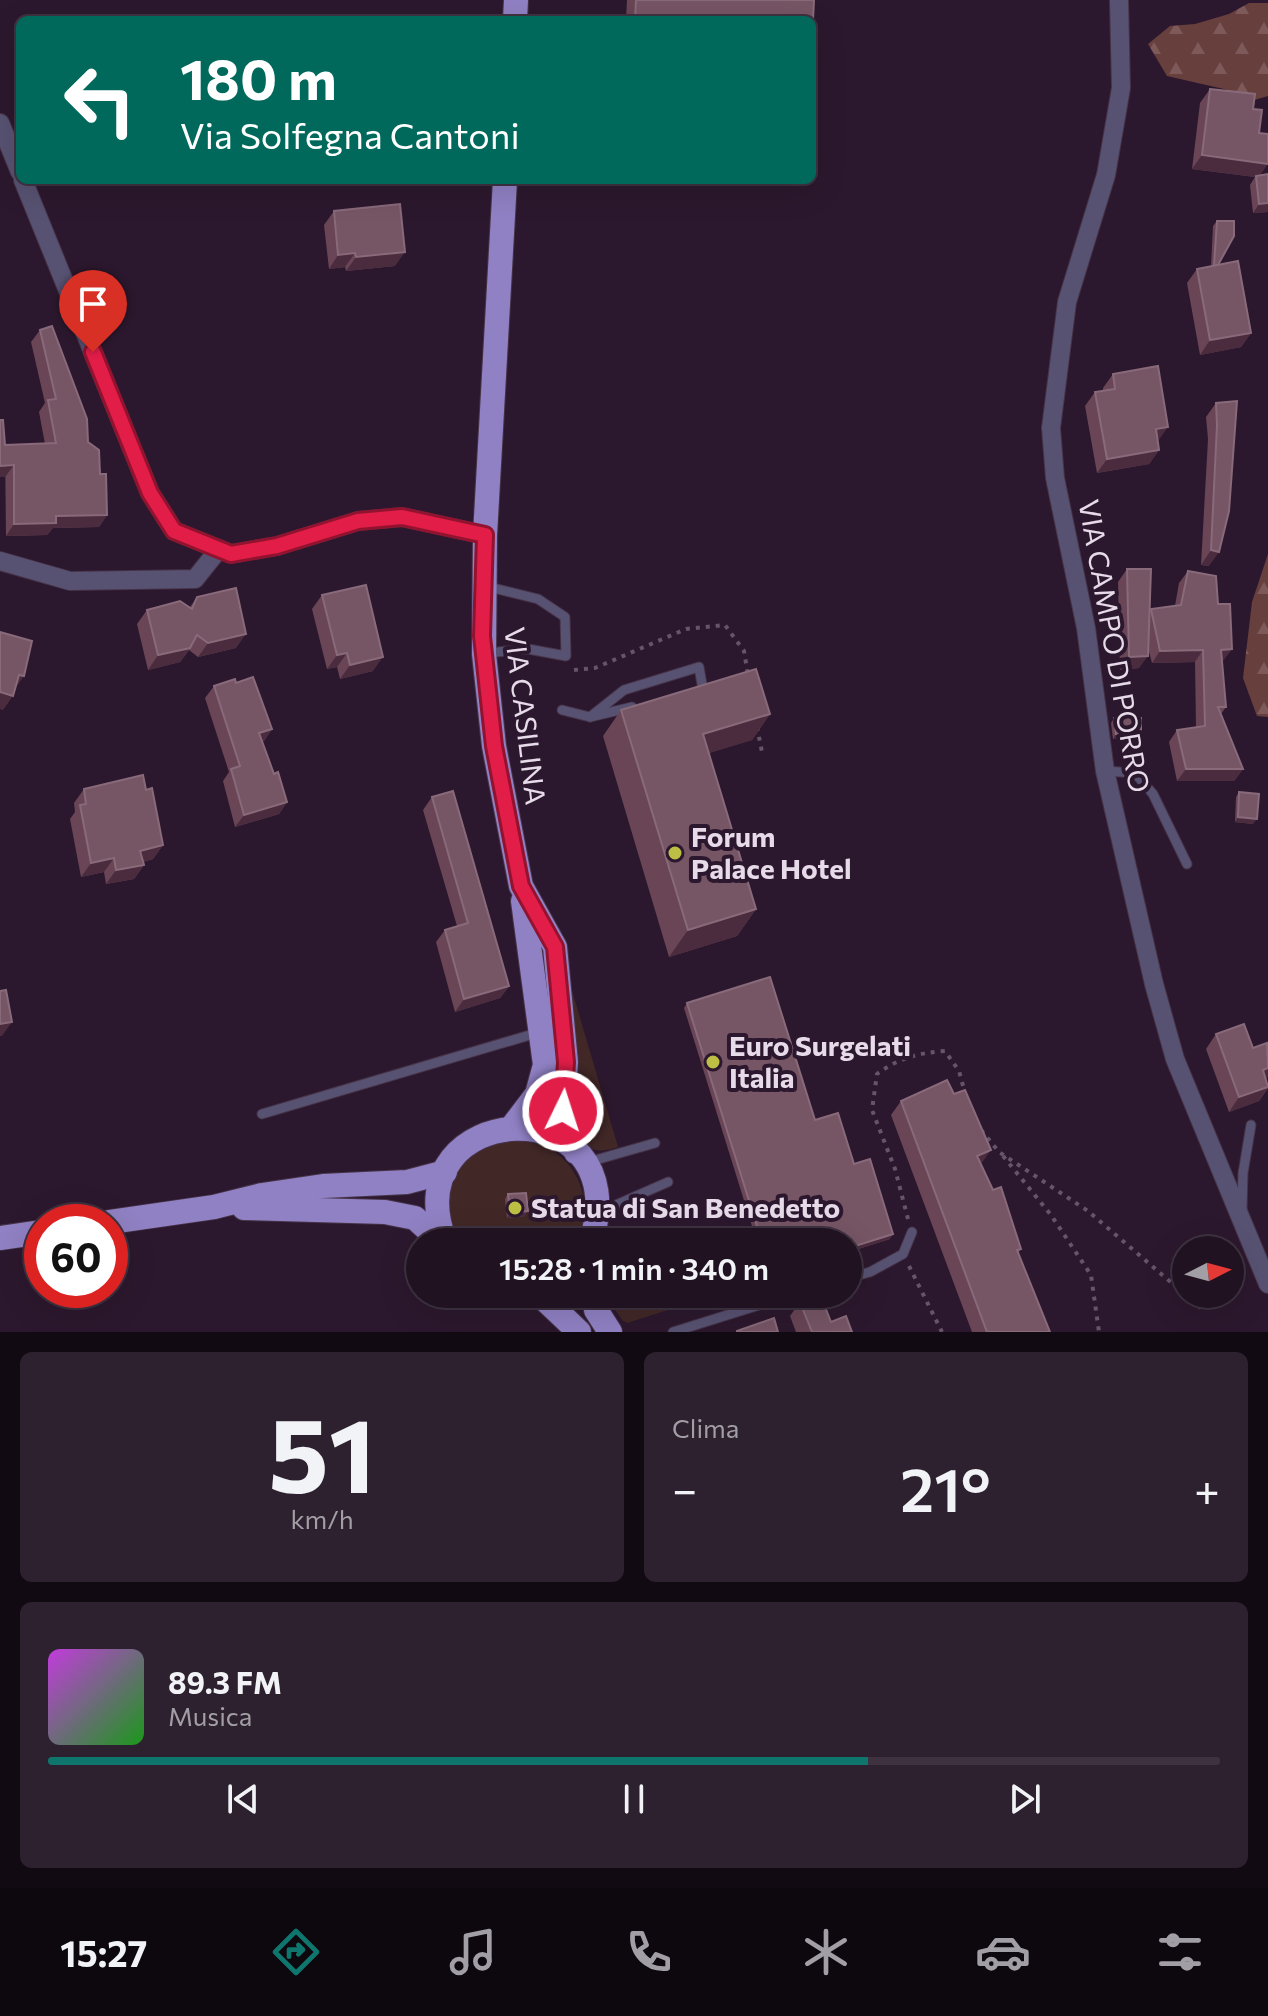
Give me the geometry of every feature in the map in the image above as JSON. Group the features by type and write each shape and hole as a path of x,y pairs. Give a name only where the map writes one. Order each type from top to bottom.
{"main road":[{"name":"VIA CASILINA","path":"505,184 485,535 484,654 494,746 521,886 555,947 566,1062 563,1111 581,1157 594,1180 598,1218"},
{"path":"512,1127 537,1094 545,1065 521,886"},
{"path":"439,1228 438,1197 445,1172 457,1154 473,1140 492,1131 512,1127 536,1129 557,1137 581,1157"},
{"path":"128,1219 214,1207 262,1195 323,1186 407,1182 445,1172"},
{"path":"214,1207 385,1212 415,1218 427,1228"},
{"path":"595,1228 598,1218"},
{"path":"0,1238 24,1235"},
{"path":"554,1308 579,1332"},
{"path":"596,1308 610,1332"}],"street":[{"name":"VIA CAMPO DI PORRO","path":"1119,0 1121,88 1106,175 1067,302 1051,428 1055,478 1086,628 1105,771 1154,984 1175,1059 1268,1284"},
{"path":"0,123 16,162"},
{"path":"25,184 150,493 174,531 231,554 277,546 358,521 402,517 485,535"},
{"path":"0,561 70,581 195,579 219,549"}],"lane":[{"path":"483,585 538,599 565,617 566,656 528,649 484,654"},
{"path":"590,717 624,690 699,667 703,690 689,694"},
{"path":"562,710 590,717 647,704"},
{"path":"1105,771 1135,773 1153,794 1187,864"},
{"path":"262,1114 540,1032"},
{"path":"1241,1218 1243,1173 1251,1125"},
{"path":"581,1157 655,1143"},
{"path":"598,1218 618,1204 668,1182"},
{"path":"862,1274 903,1254 912,1232"},
{"path":"673,1332 749,1308"}],"path":[{"path":"912,1232 895,1169 872,1110 877,1074 896,1060 945,1051 959,1071 965,1095"},
{"path":"981,1130 1025,1180 1091,1275 1099,1332"},
{"path":"999,1152 1088,1211 1202,1309"},
{"path":"903,1254 942,1332"}],"shaded area":[{"path":"563,960 618,1147 609,1150 590,1148 571,1124"},
{"path":"508,1140 530,1142 545,1146 561,1157 582,1190 582,1228 450,1228 446,1197 452,1175 467,1158"},
{"path":"614,1308 668,1310 627,1323"}],"green space":[{"path":"1249,3 1268,3 1268,96 1254,100 1224,89 1167,76 1148,44 1170,26 1195,24 1229,14"},
{"path":"1268,554 1268,717 1257,716 1243,678 1252,602"}],"building":[{"path":"636,0 814,0 813,16 635,16"},
{"path":"1210,89 1255,94 1253,109 1262,110 1259,133 1268,134 1268,164 1202,155"},
{"path":"1268,174 1268,203 1259,204 1256,176"},
{"path":"400,204 405,252 356,257 355,253 338,255 334,211"},
{"path":"1217,221 1234,221 1234,236 1218,265 1214,266"},
{"path":"1238,261 1251,333 1210,340 1197,269"},
{"path":"52,326 87,419 88,442 99,450 100,474 106,474 107,515 56,516 56,523 14,524 14,465 0,466 0,420 3,420 5,445 56,443 48,400 56,399 40,330"},
{"path":"1158,366 1168,427 1156,429 1159,450 1107,459 1095,392 1115,389 1113,374"},
{"path":"1237,401 1229,511 1219,552 1211,550 1216,403"},
{"path":"1127,569 1151,569 1148,656 1129,657"},
{"path":"1188,571 1216,576 1218,604 1230,604 1232,649 1221,650 1226,707 1218,707 1243,769 1186,769 1177,730 1205,726 1203,650 1160,651 1151,609 1181,605"},
{"path":"366,585 383,657 350,665 347,653 337,655 322,595"},
{"path":"236,588 246,634 208,643 197,635 190,648 158,655 147,610 180,601 192,609 197,597"},
{"path":"0,632 32,641 24,676 19,675 13,696 0,692"},
{"name":"Forum Palace Hotel","path":"756,669 770,714 703,734 756,909 688,930 621,710"},
{"path":"253,677 272,729 259,733 274,774 278,772 287,802 244,815 231,769 240,766 214,686"},
{"path":"1114,718 1141,718 1141,734 1116,734"},
{"path":"143,775 146,790 152,788 163,845 140,851 144,865 116,870 114,858 91,863 80,805 86,804 84,789"},
{"path":"453,791 509,986 464,999 445,930 468,923 432,797"},
{"path":"1239,792 1259,794 1257,819 1238,817"},
{"path":"770,977 815,1120 838,1113 854,1164 870,1159 893,1234 862,1244 862,1228 758,1228 687,1003"},
{"path":"6,990 12,1022 0,1024 0,991"},
{"path":"1244,1024 1253,1048 1267,1043 1268,1068 1263,1070 1268,1087 1239,1097 1216,1034"},
{"path":"947,1080 954,1094 965,1090 991,1150 977,1156 993,1190 1001,1187 1021,1249 1017,1250 1050,1332 987,1332 901,1101"},
{"name":"Statua di San Benedetto","path":"526,1193 528,1211 510,1213 508,1194"},
{"path":"802,1308 826,1308 831,1322 846,1316 852,1332 812,1332"},
{"path":"774,1318 778,1332 737,1332 737,1331"}],"place":[{"name":"Forum Palace Hotel","path":"675,853"},
{"name":"Euro Surgelati Italia","path":"713,1062"},
{"name":"Statua di San Benedetto","path":"515,1208"}],"route":[{"path":"93,352 150,493 174,531 231,554 277,546 358,521 402,517 485,535 482,636 494,746 521,886 555,947 566,1062 563,1111"}]}
